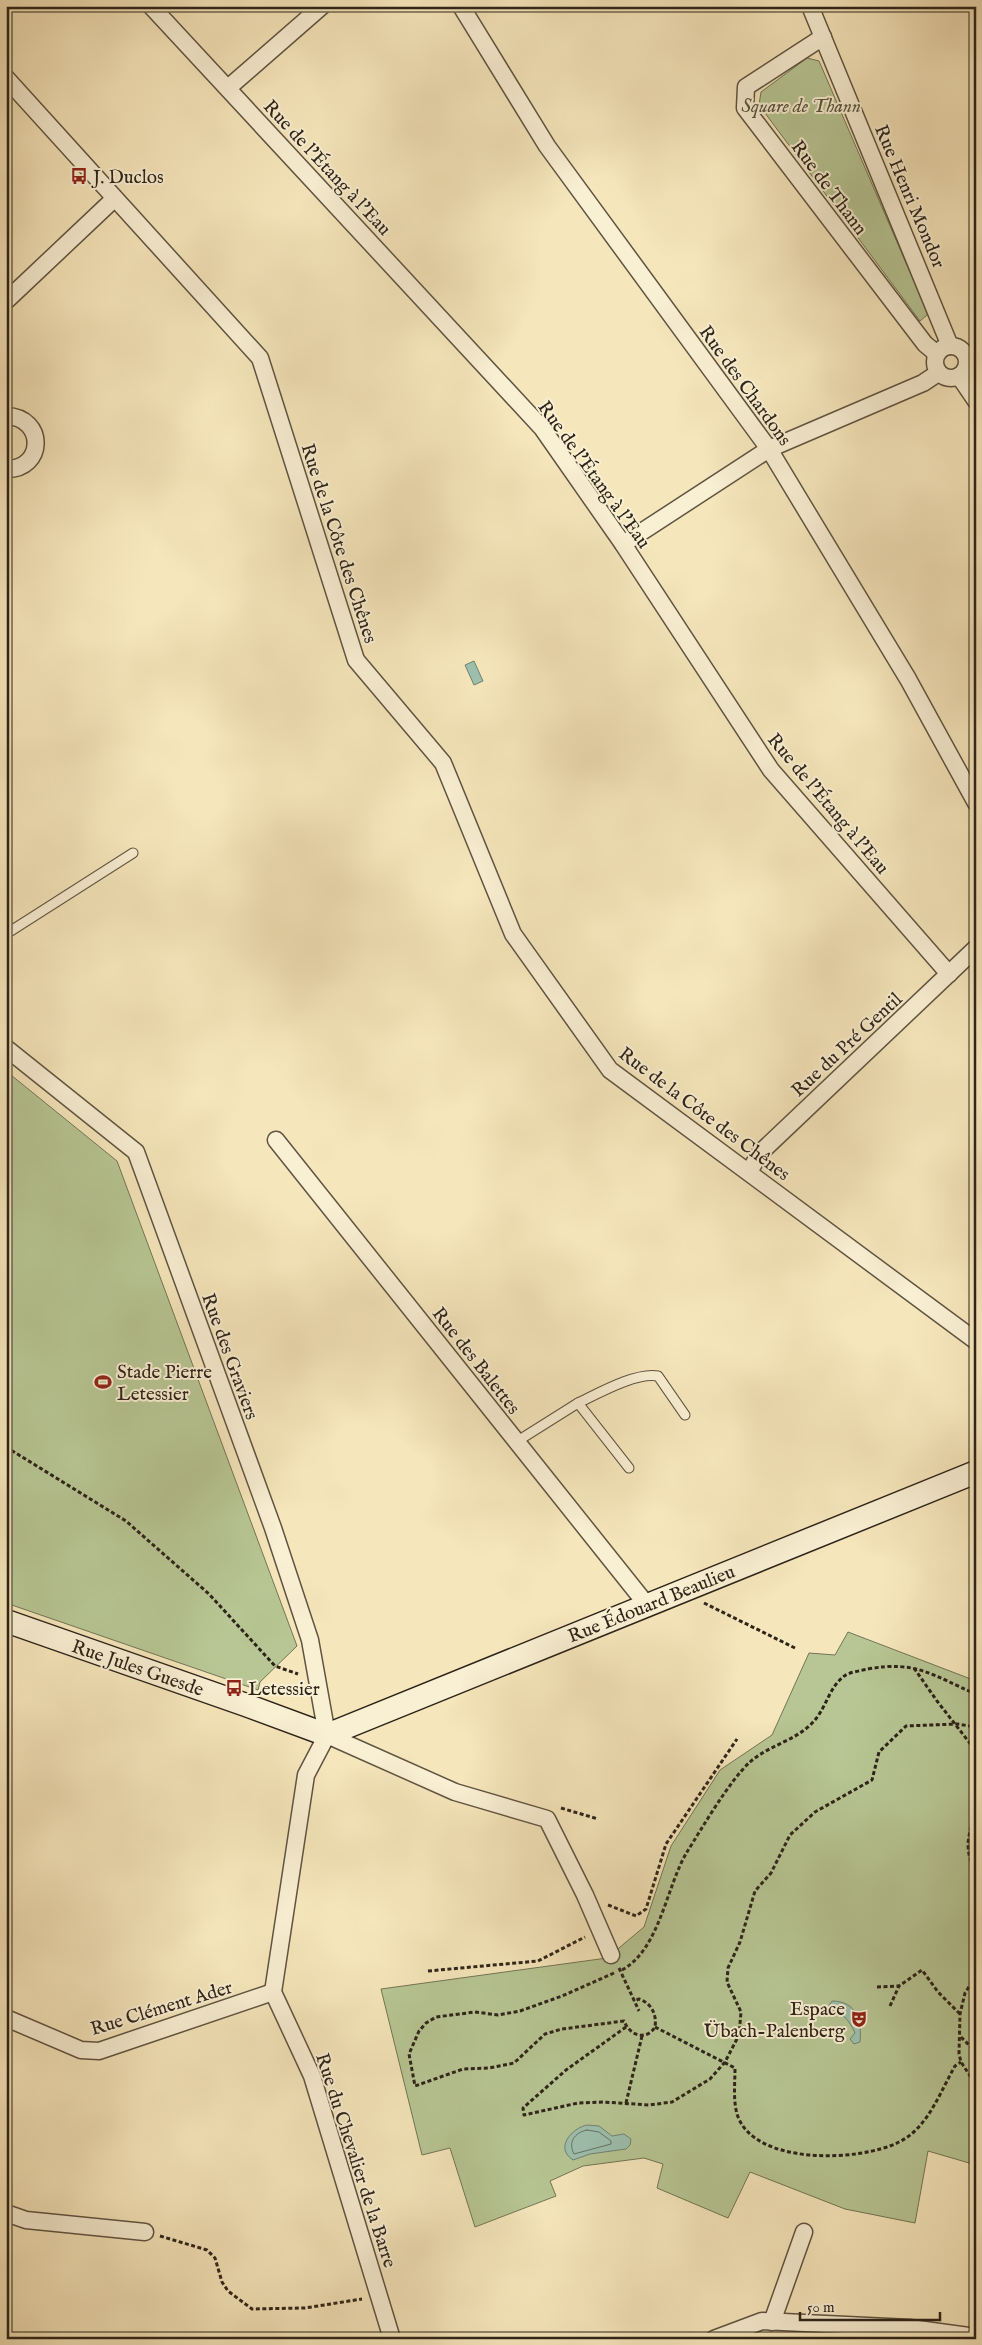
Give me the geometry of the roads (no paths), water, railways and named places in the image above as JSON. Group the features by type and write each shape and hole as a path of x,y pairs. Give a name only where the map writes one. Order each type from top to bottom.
{"street":[{"name":"Rue de l'Étang à l'Eau","path":"151,6 542,428 623,544 771,770 948,974"},
{"path":"228,88 322,6"},
{"name":"Rue des Chardons","path":"460,6 547,146 770,449 908,679 976,803"},
{"name":"Rue Henri Mondor","path":"810,6 943,350"},
{"name":"Rue de Thann","path":"823,37 746,87 745,108 925,344 943,350"},
{"name":"Rue de la Côte des Chênes","path":"6,78 260,358 356,660 443,762 513,934 610,1070 976,1341"},
{"path":"6,301 114,199"},
{"path":"967,368 951,378 938,373 934,364 943,350 955,346 964,353 976,402"},
{"path":"623,544 770,449 923,383 938,373"},
{"path":"6,416 22,419 29,424 36,441 31,458 25,464 16,469 6,469"},
{"name":"Rue du Pré Gentil","path":"749,1172 760,1153 976,948"},
{"name":"Rue des Graviers","path":"6,1048 136,1152 273,1528 310,1640 327,1735"},
{"name":"Rue des Balettes","path":"276,1140 647,1605"},
{"name":"Rue Édouard Beaulieu","path":"327,1735 976,1472"},
{"name":"Rue Jules Guesde","path":"6,1621 276,1715 327,1735"},
{"path":"272,1992 306,1775 327,1735 455,1792 548,1819 586,1895 611,1955"},
{"name":"Rue Clément Ader","path":"6,2018 81,2050 99,2051 272,1992"},
{"name":"Rue du Chevalier de la Barre","path":"272,1992 312,2076 392,2339"},
{"path":"6,2213 26,2220 145,2232"},
{"path":"772,2322 804,2232"},
{"path":"714,2339 762,2321 902,2333 976,2337"}],"lane":[{"path":"6,934 133,853"},
{"path":"516,1442 578,1403 610,1388 650,1375 658,1376 685,1414"},
{"path":"578,1403 629,1468"}],"water":[{"path":"474,661 483,681 474,685 465,665"},
{"path":"832,2001 847,2005 856,2014 860,2027 860,2042 854,2044 850,2039 855,2033 844,2017 837,2012 827,2009"},
{"path":"587,2125 599,2126 612,2136 624,2134 631,2139 630,2145 626,2149 590,2154 573,2160 565,2150 567,2139 576,2130"}],"place":[{"name":"J. Duclos","path":"79,176"},
{"name":"Stade Pierre Letessier","path":"103,1382"},
{"name":"Letessier","path":"234,1688"},
{"name":"Espace Übach-Palenberg","path":"859,2019"}],"park label":[{"name":"Square de Thann","path":"801,105"}]}
